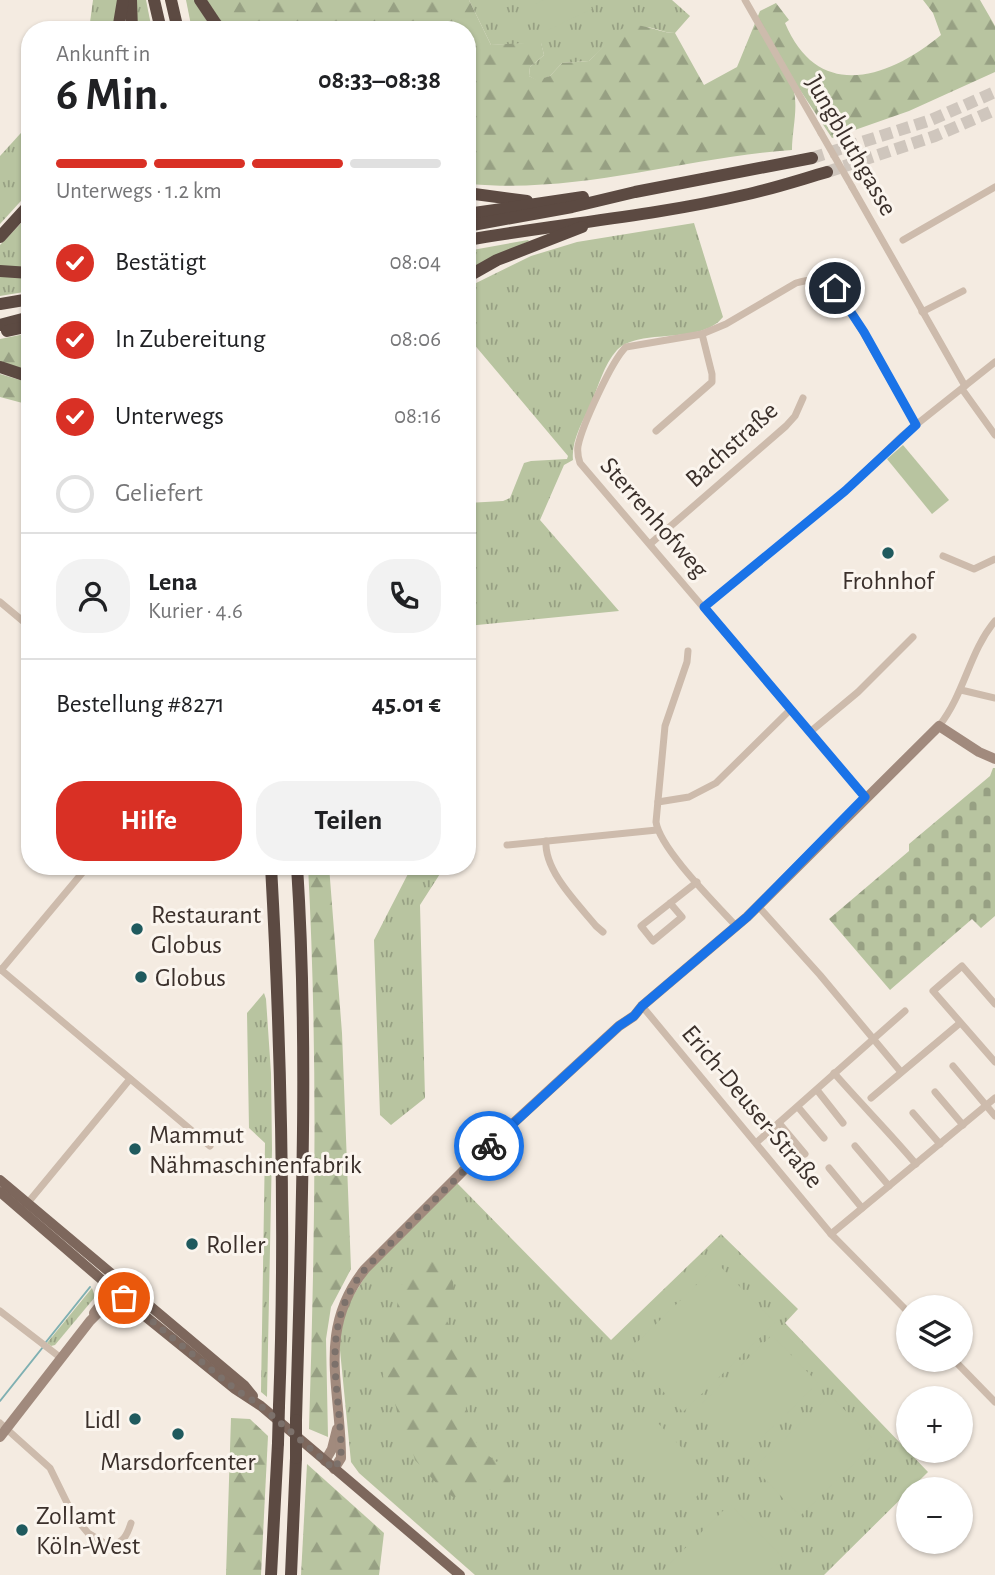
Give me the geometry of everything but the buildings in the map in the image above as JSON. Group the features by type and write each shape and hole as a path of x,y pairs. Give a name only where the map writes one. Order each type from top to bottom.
{"highway":[{"path":"119,21 122,0"},
{"path":"131,0 132,21"},
{"path":"155,0 159,21"},
{"path":"172,0 176,21"},
{"path":"200,0 214,21"},
{"path":"476,224 812,158"},
{"path":"476,238 595,222 743,195 827,172"},
{"path":"476,213 541,202 635,192"},
{"path":"476,194 541,202"},
{"path":"0,237 21,214"},
{"path":"476,272 509,254 595,222"},
{"path":"0,271 21,272"},
{"path":"0,304 21,300"},
{"path":"0,317 21,314"},
{"path":"0,325 21,319"},
{"path":"0,332 21,328"},
{"path":"0,368 21,374"},
{"path":"271,875 281,1068 282,1331 271,1575"},
{"path":"291,1575 303,1170 303,1034 297,875"}],"main road":[{"path":"0,1180 96,1272 119,1287 130,1304 235,1389 261,1406 460,1575"},
{"path":"0,1192 25,1206 119,1287 244,1385 261,1406"}],"street":[{"name":"Jungbluthgasse","path":"745,0 964,387 995,435"},
{"path":"903,240 995,187"},
{"path":"656,431 712,382 702,334 726,324 796,283 808,279 824,280 841,294 916,425"},
{"path":"922,312 963,291"},
{"name":"Sterrenhofweg","path":"702,334 667,341 637,343 622,350 612,366 580,438 580,463 865,797"},
{"path":"704,607 845,491 916,425 995,362"},
{"name":"Bachstraße","path":"650,544 786,426 795,416 803,398"},
{"path":"943,556 974,569 995,559"},
{"path":"0,602 21,620"},
{"path":"334,1469 341,1458 335,1342 342,1305 352,1284 484,1150 619,1026 737,927 939,726 961,690 977,649 995,621"},
{"path":"810,732 858,692 913,637"},
{"path":"688,651 687,662 665,726 657,830 662,840 737,927"},
{"path":"961,690 995,698"},
{"path":"658,802 689,797 716,783 791,709"},
{"path":"939,726 995,759"},
{"path":"507,845 657,830"},
{"path":"546,841 548,862 603,932"},
{"path":"80,875 1,970 210,1146"},
{"path":"670,903 682,917 653,941 641,926 697,881"},
{"path":"758,906 901,1072"},
{"path":"995,1004 962,966 933,991 995,1062"},
{"name":"Erich-Deuser-Straße","path":"642,1006 831,1234 896,1300"},
{"path":"757,1142 905,1011"},
{"path":"871,1098 960,1023"},
{"path":"953,1066 995,1116"},
{"path":"834,1073 916,1164"},
{"path":"25,1206 131,1079"},
{"path":"817,1090 843,1123"},
{"path":"935,1092 963,1125"},
{"path":"831,1234 995,1098"},
{"path":"798,1107 824,1138"},
{"path":"913,1113 940,1144"},
{"path":"779,1123 805,1154"},
{"path":"855,1146 889,1186"},
{"path":"829,1168 862,1208"},
{"path":"96,1272 102,1289 101,1308"},
{"path":"119,1287 2,1430 50,1468 73,1515 88,1533 109,1546 118,1544 128,1534 131,1523"},
{"path":"101,1308 130,1304"},
{"path":"0,1311 61,1358"},
{"path":"966,1372 995,1402"},
{"path":"325,1461 332,1449 339,1422"}],"green space":[{"path":"93,0 118,0 115,21 90,21"},
{"path":"135,0 146,0 150,21 136,21"},
{"path":"186,0 195,0 207,21 190,21"},
{"path":"205,0 469,0 491,45 541,42 544,55 530,67 529,76 537,80 550,76 562,63 589,61 612,36 633,25 675,33 704,85 737,67 760,11 776,3 789,20 785,23 799,48 816,64 835,73 856,75 899,63 941,35 933,13 923,0 980,0 995,26 995,72 909,111 832,138 800,90 794,92 792,150 711,160 592,180 512,186 476,184 476,21 220,21"},
{"path":"469,0 672,0 690,16 675,33 647,27 625,30 612,38 589,61 562,63 550,76 537,81 529,76 530,67 544,55 541,43 491,45"},
{"path":"544,0 588,0 592,9 548,30 535,4"},
{"path":"21,133 21,201 0,224 0,156"},
{"path":"21,223 21,269 0,268 0,245"},
{"path":"694,223 723,317 713,326 700,331 640,339 617,350 605,369 578,431 573,460 564,465 540,520 619,611 476,625 476,502 510,498 524,463 567,459 568,456 476,347 476,283 531,256 577,242"},
{"path":"528,240 529,241 476,268 476,249"},
{"path":"0,275 21,276 21,292 0,296"},
{"path":"21,335 21,370 0,364 0,339"},
{"path":"0,374 21,380 21,403 0,397"},
{"path":"903,445 949,500 932,514 887,459"},
{"path":"993,768 995,916 981,928 972,919 890,990 829,919 909,851 909,844 990,776"},
{"path":"308,875 330,875 342,1033 351,1269 331,1307 326,1339 328,1437 309,1429 314,1148"},
{"path":"407,875 439,875 420,905 425,1098 391,1125 380,1115 374,940"},
{"path":"264,993 271,1073 272,1149 267,1397 261,1392 265,1143 249,1128 247,1013"},
{"path":"457,1183 611,1340 721,1234 798,1309 785,1323 896,1439 896,1463 919,1463 928,1472 923,1477 896,1477 896,1504 824,1575 475,1575 359,1473 351,1462 339,1340 347,1306 369,1270"},
{"path":"441,1255 450,1258 453,1282 453,1306 447,1321 452,1330 475,1353 481,1369 467,1389 469,1426 476,1442 509,1477 511,1481 502,1491 492,1489 453,1497 439,1486 415,1460 411,1446 403,1436 394,1399 383,1376 388,1344 396,1318 399,1287 432,1258"},
{"path":"718,1264 775,1323 683,1412 626,1353"},
{"path":"92,1288 95,1297 55,1345 47,1343"},
{"path":"772,1335 818,1383 743,1456 696,1409"},
{"path":"830,1395 876,1442 800,1516 754,1468"},
{"path":"231,1418 250,1419 268,1436 261,1575 226,1575"},
{"path":"654,1419 713,1480 684,1509 624,1448"},
{"path":"307,1464 384,1533 379,1575 301,1575"},
{"path":"730,1504 783,1558 765,1575 658,1575"}],"waterway":[{"path":"46,1342 90,1287"},
{"path":"0,1401 43,1347"}],"tunnel":[{"path":"812,158 931,120 995,92"},
{"path":"827,172 935,136 995,110"}],"way so far":[{"path":"124,1298 235,1389 261,1406 334,1469 341,1461 335,1342 337,1322 352,1284 489,1146"}],"place":[{"name":"Frohnhof","path":"888,553"},
{"name":"Restaurant Globus","path":"137,929"},
{"name":"Globus","path":"141,977"},
{"name":"Mammut Nähmaschinenfabrik","path":"135,1149"},
{"name":"Roller","path":"192,1244"},
{"name":"Lidl","path":"135,1419"},
{"name":"Marsdorfcenter","path":"178,1434"},
{"name":"Zollamt Köln-West","path":"22,1530"}],"route":[{"path":"489,1146 619,1026 634,1016 642,1006 747,917 865,797 704,607 845,491 916,425 864,332 835,288"}]}
